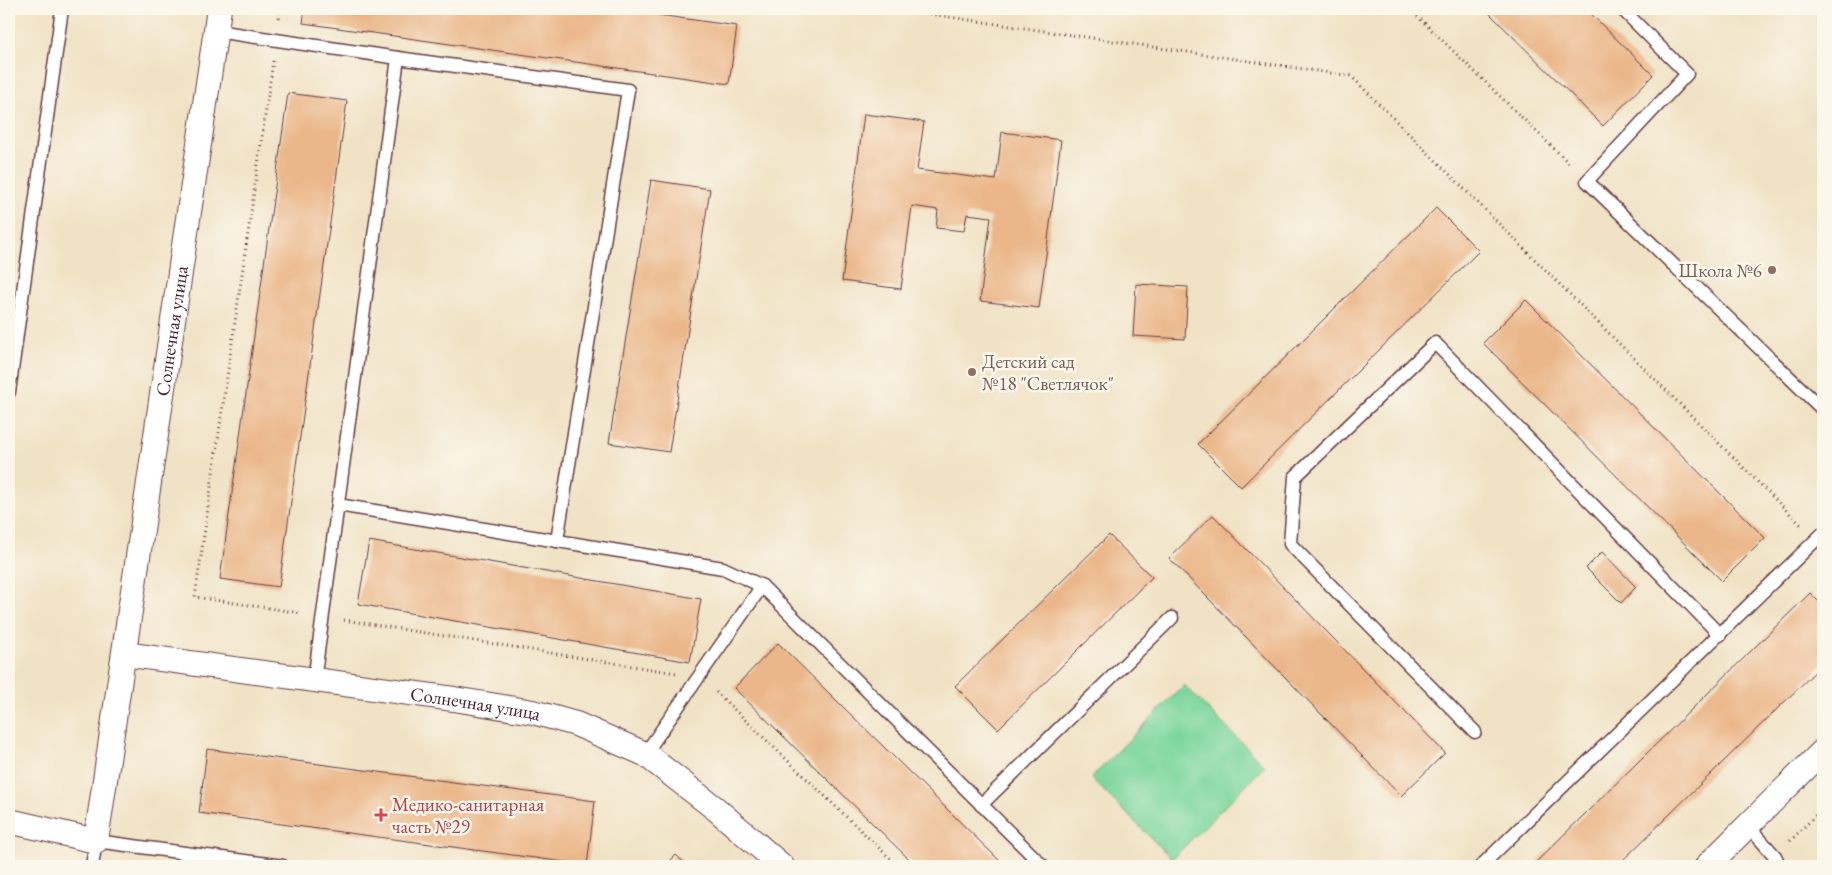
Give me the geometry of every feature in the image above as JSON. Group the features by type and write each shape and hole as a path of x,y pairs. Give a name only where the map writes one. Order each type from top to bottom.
{"street":[{"name":"Солнечная улица","path":"96,841 218,20"},
{"name":"Солнечная улица","path":"124,654 454,699 533,712 576,724 646,754 716,809 782,866"},
{"path":"1707,866 1823,751"},
{"path":"9,821 96,841"}],"lane":[{"path":"9,392 62,9"},
{"path":"1622,9 1687,74 1587,181 1823,410"},
{"path":"218,20 398,58 628,90 557,542"},
{"path":"314,681 398,58"},
{"path":"1475,732 1290,544 1295,477 1435,343 1720,635"},
{"path":"338,505 723,568 762,586 1043,866"},
{"path":"1481,866 1819,537"},
{"path":"646,754 762,586"},
{"path":"981,805 1172,618"},
{"path":"1748,826 1777,861"},
{"path":"96,841 283,866"},
{"name":"Солнечная улица","path":"92,866 96,841"}],"path":[{"path":"895,9 1351,76 1819,537"},
{"path":"1410,9 1587,181"},
{"path":"1777,861 1823,808"}],"green space":[{"path":"1184,685 1265,766 1172,859 1091,778"}],"building":[{"path":"305,9 615,9 737,26 729,84 303,23"},
{"path":"1485,9 1586,9 1653,75 1603,126"},
{"path":"288,93 347,101 279,587 220,579"},
{"path":"864,114 924,122 917,170 996,180 1002,132 1061,140 1039,308 980,301 991,217 967,214 964,231 936,228 938,210 912,206 901,289 842,281"},
{"path":"651,180 710,189 669,452 609,443"},
{"path":"1436,208 1479,251 1241,487 1198,444"},
{"path":"1136,284 1188,287 1185,339 1133,336"},
{"path":"1526,300 1765,538 1722,581 1483,343"},
{"path":"1213,515 1445,753 1401,796 1169,558"},
{"path":"1109,535 1152,577 998,729 955,686"},
{"path":"369,541 701,599 690,662 358,604"},
{"path":"1602,552 1636,587 1621,603 1586,568"},
{"path":"1810,593 1823,606 1823,664 1617,866 1532,866"},
{"path":"778,643 1005,866 916,866 734,688"},
{"path":"207,749 595,801 587,865 199,813"},
{"path":"676,855 688,866 665,866"}],"place":[{"name":"Школа №6","path":"1772,270"},
{"name":"Детский сад №18 \"Светлячок\"","path":"972,372"},
{"name":"Медико-санитарная часть №29","path":"381,815"}]}
